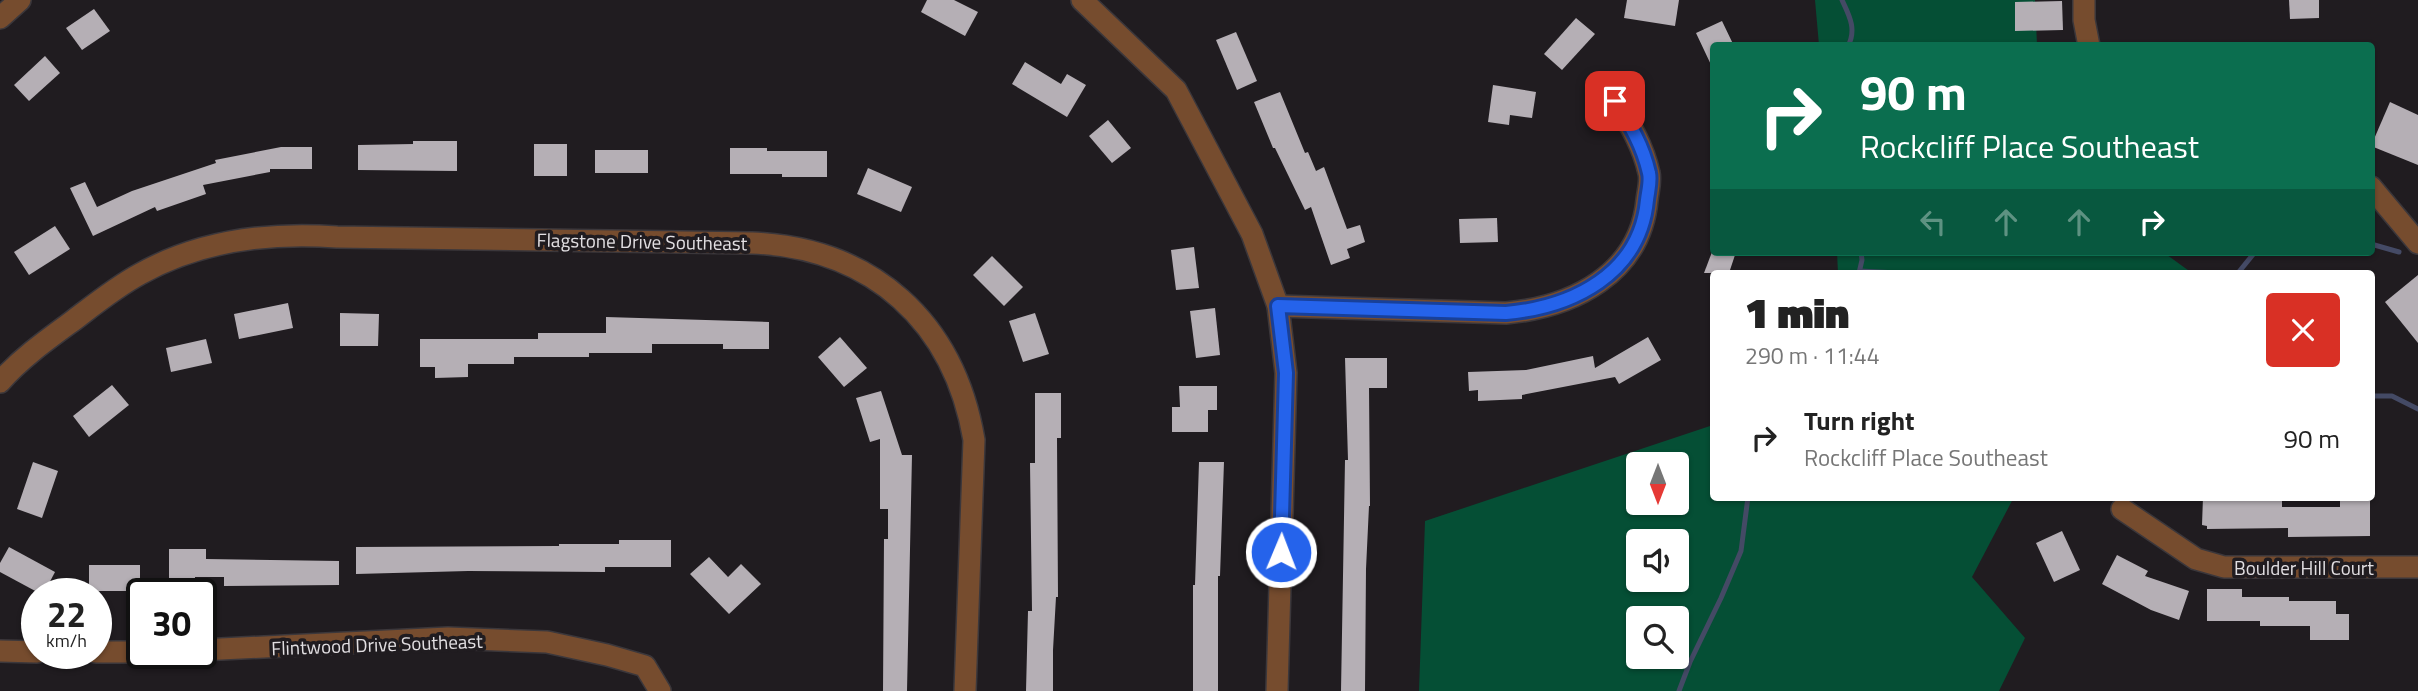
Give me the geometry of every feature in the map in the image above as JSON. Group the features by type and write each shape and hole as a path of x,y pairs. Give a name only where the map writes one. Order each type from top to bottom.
{"street":[{"path":"0,18 20,0"},
{"path":"1082,0 1176,90 1252,234 1278,306 1286,373 1277,691"},
{"path":"2084,0 2088,42"},
{"path":"1278,306 1506,313 1533,311 1559,304 1583,293 1605,278 1632,249 1646,217 1650,176 1637,135 1615,101"},
{"path":"2375,192 2418,243"},
{"name":"Flagstone Drive Southeast","path":"0,382 38,347 141,274 190,252 242,238 295,234 337,237 752,243 779,244 831,257 879,281 920,317 950,361 969,411 974,440 965,691"},
{"name":"Boulder Hill Court","path":"2122,509 2196,559 2224,567 2418,568"},
{"name":"Flintwood Drive Southeast","path":"217,649 448,638 547,642 607,654 645,666 660,691"},
{"path":"0,651 21,652"}],"green space":[{"path":"1815,0 2035,0 2037,42 1819,42"},
{"path":"1837,256 2169,256 2188,270 1838,270"},
{"path":"1710,426 1710,501 2012,501 1972,577 2025,638 1999,691 1419,691 1425,521 1626,454 1626,515 1689,515 1689,452 1632,452"}],"building":[{"path":"927,0 954,0 978,12 965,36 921,12"},
{"path":"1627,0 1679,0 1675,26 1624,18"},
{"path":"2289,0 2319,0 2319,18 2290,19"},
{"path":"2062,1 2063,30 2015,31 2015,2"},
{"path":"94,9 110,31 82,50 66,28"},
{"path":"1576,18 1595,34 1562,70 1544,54"},
{"path":"1722,21 1732,42 1710,42 1710,63 1696,33"},
{"path":"1236,32 1257,81 1237,90 1216,40"},
{"path":"45,56 60,73 29,101 14,85"},
{"path":"1025,62 1061,84 1067,74 1086,85 1067,117 1012,84"},
{"path":"1493,85 1536,92 1532,118 1510,115 1509,125 1488,122"},
{"path":"1280,92 1305,153 1308,152 1316,171 1324,167 1347,229 1360,225 1365,242 1347,249 1350,258 1331,265 1311,207 1305,210 1273,148 1254,102"},
{"path":"2390,102 2418,115 2418,165 2375,148 2375,137"},
{"path":"1108,120 1131,148 1112,163 1089,136"},
{"path":"413,141 457,141 457,171 358,170 358,145 413,144"},
{"path":"534,144 567,144 567,176 534,176"},
{"path":"281,147 312,147 312,169 270,169 270,172 203,185 206,194 157,211 155,207 93,236 70,188 85,182 97,207 132,191 216,163 215,160"},
{"path":"730,148 827,151 827,177 730,174"},
{"path":"595,150 648,150 648,173 595,173"},
{"path":"868,168 912,187 901,212 857,194"},
{"path":"1497,218 1498,242 1460,243 1459,219"},
{"path":"55,226 70,249 29,275 14,252"},
{"path":"1194,247 1199,288 1176,290 1171,250"},
{"path":"992,256 1023,287 1004,306 973,275"},
{"path":"1710,256 1735,256 1730,270 1710,270 1710,273 1704,273"},
{"path":"2418,275 2418,343 2385,302"},
{"path":"288,303 293,328 239,339 234,314"},
{"path":"1215,308 1220,355 1196,358 1190,311"},
{"path":"340,313 379,314 378,346 340,346"},
{"path":"1035,313 1049,354 1023,362 1009,321"},
{"path":"606,317 769,322 769,349 723,349 723,344 652,344 652,353 589,353 589,357 514,357 514,364 468,364 468,377 435,378 435,367 420,367 420,339 538,339 538,333 606,333"},
{"path":"840,337 867,368 844,387 818,357"},
{"path":"1648,337 1661,360 1619,384 1615,377 1522,395 1522,399 1478,401 1478,390 1469,391 1468,372 1526,370 1593,356 1595,368"},
{"path":"206,339 212,363 171,372 166,348"},
{"path":"1345,358 1387,358 1387,388 1369,388 1370,506 1366,569 1365,691 1341,691 1345,460 1348,460"},
{"path":"112,385 129,405 89,437 73,416"},
{"path":"1179,386 1217,386 1217,410 1208,410 1208,432 1172,432 1172,407 1180,407"},
{"path":"881,391 902,455 912,455 907,691 883,691 884,539 888,539 888,509 880,509 880,439 870,442 856,398"},
{"path":"1035,393 1061,393 1061,438 1057,438 1058,597 1053,650 1053,691 1026,691 1028,611 1032,611 1030,463 1035,463"},
{"path":"33,462 58,471 42,518 17,509"},
{"path":"1199,462 1224,462 1218,576 1218,691 1193,691 1193,585"},
{"path":"2203,501 2282,501 2282,507 2340,507 2340,501 2370,501 2370,536 2288,537 2288,528 2207,529 2207,526 2202,525"},
{"path":"2062,531 2080,570 2054,582 2036,543"},
{"path":"619,540 671,540 671,567 605,567 605,572 468,571 356,574 356,547 559,546 619,544"},
{"path":"9,547 55,572 52,578 21,578 21,583 0,572 0,563"},
{"path":"169,549 206,549 206,559 339,561 339,585 224,586 224,577 169,578"},
{"path":"2117,555 2148,571 2145,576 2189,591 2179,620 2151,610 2102,584"},
{"path":"709,557 728,577 741,564 761,584 729,614 690,574"},
{"path":"89,565 140,565 140,578 126,578 126,591 112,591 112,578 89,578"},
{"path":"2207,589 2242,589 2242,597 2336,601 2336,614 2349,614 2349,640 2310,640 2310,626 2260,626 2260,621 2207,621"}],"waterway":[{"path":"1842,0 1852,28 1850,42"},
{"path":"2375,245 2399,252"},
{"path":"1860,270 1862,256"},
{"path":"2240,270 2252,256"},
{"path":"2375,396 2392,396 2418,409"},
{"path":"1679,691 1741,551 1747,501"}],"route":[{"path":"1281,552 1286,373 1278,306 1506,313 1533,311 1559,304 1583,293 1605,278 1632,249 1646,217 1650,176 1637,135 1615,101"}]}
